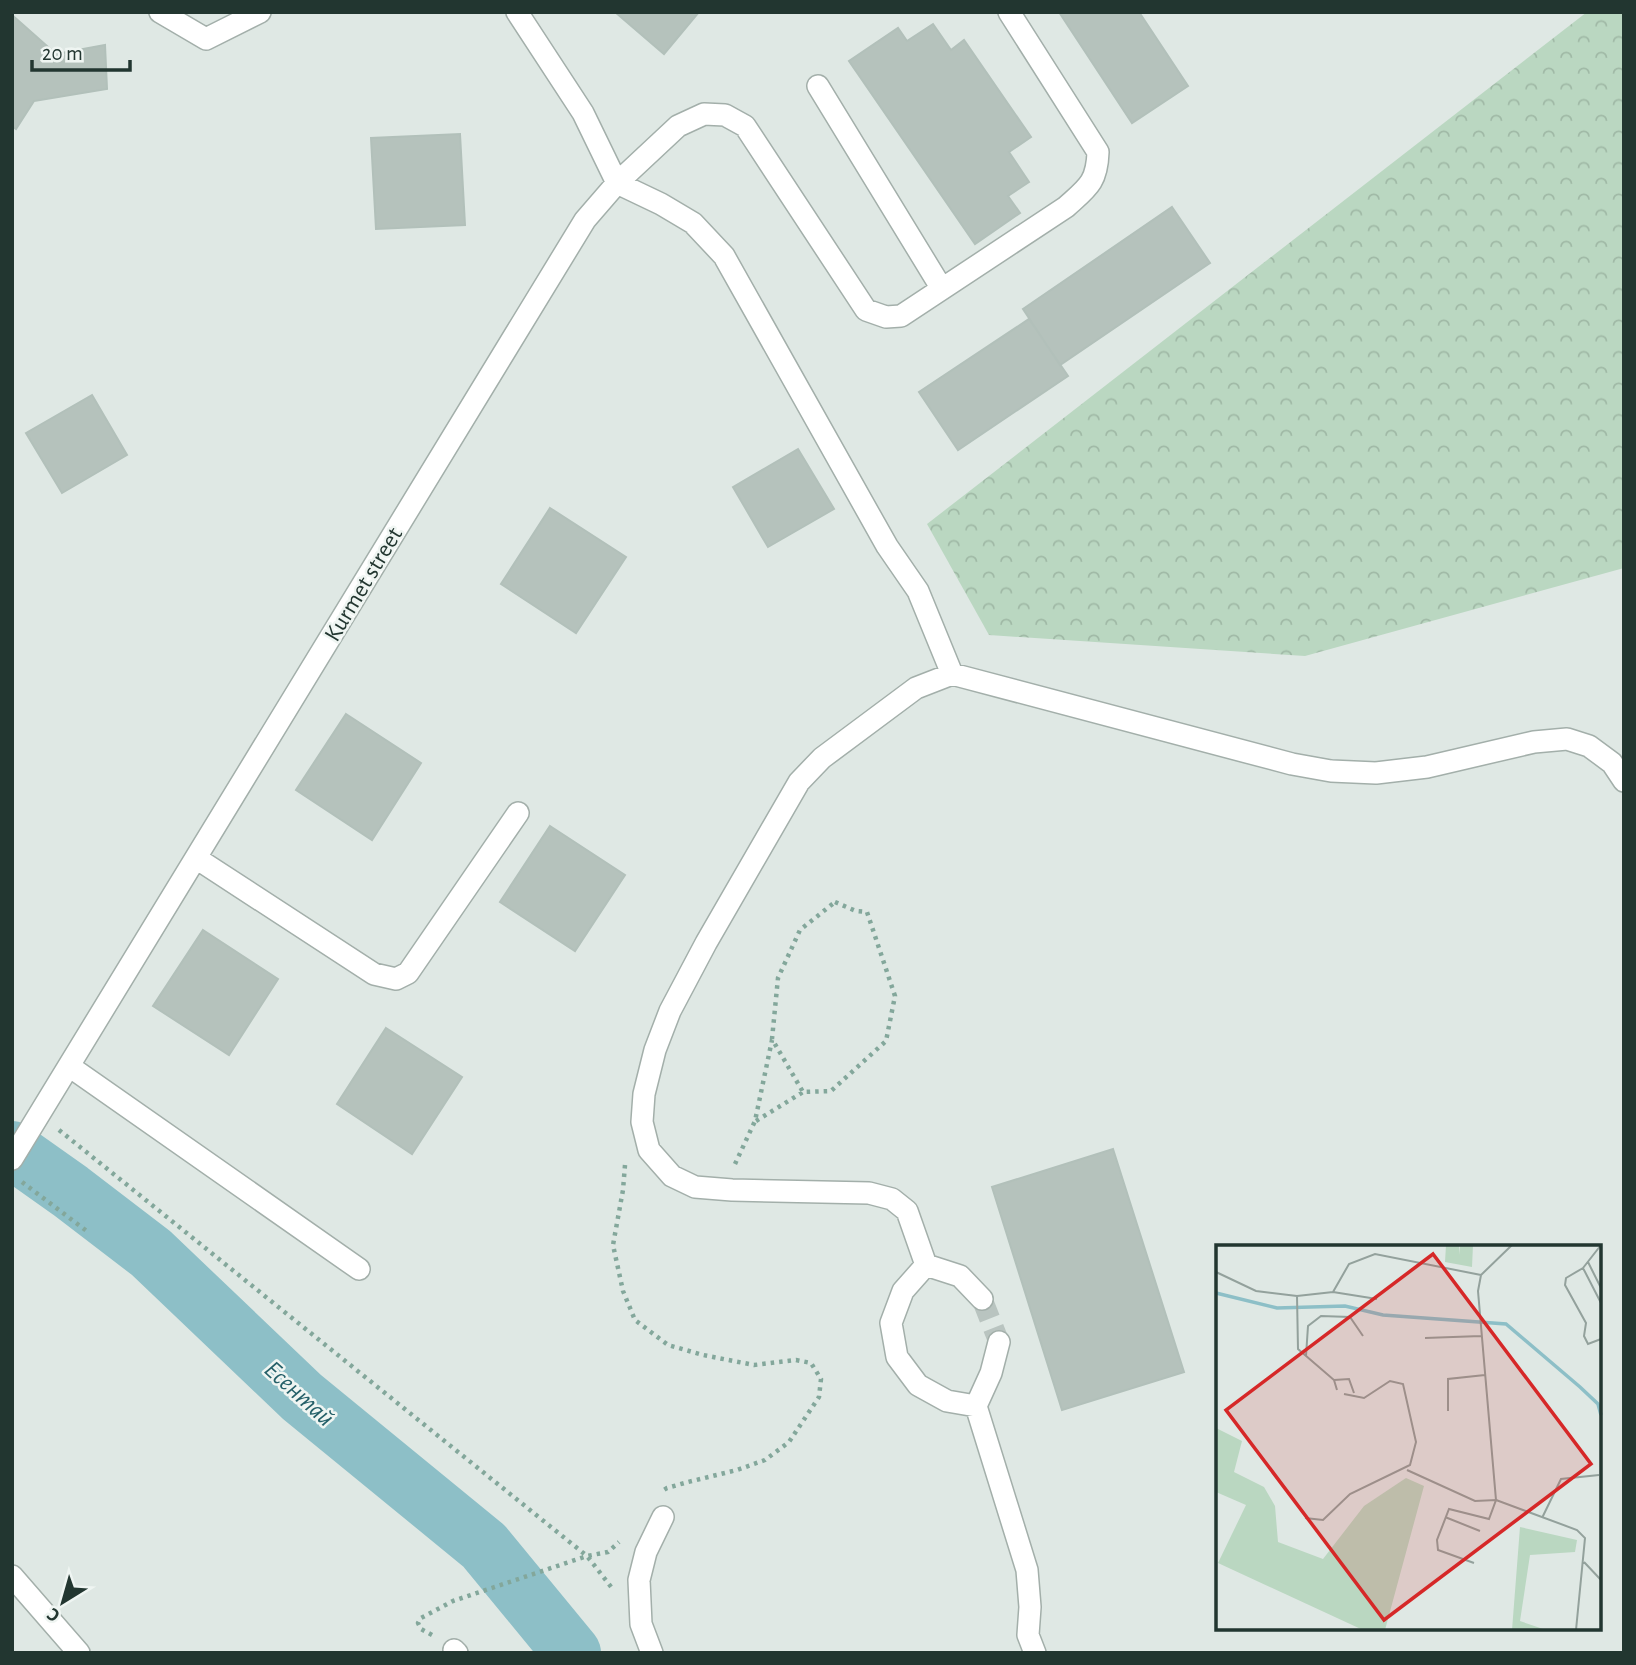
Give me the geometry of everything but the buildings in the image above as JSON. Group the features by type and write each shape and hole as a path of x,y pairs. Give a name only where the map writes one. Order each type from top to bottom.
{"street":[{"path":"160,12 206,39 260,12"},
{"path":"517,12 583,113 617,183 693,223 724,256 887,546 918,591 952,674"},
{"name":"Kurmet street","path":"14,1168 39,1114 585,220 617,183 678,126 704,114 725,115 745,126 866,310 886,317 901,316 1066,207 1088,187 1097,169 1098,152 1009,12"},
{"path":"818,86 942,289"},
{"path":"926,1265 907,1211 892,1199 869,1193 695,1187 672,1176 649,1150 642,1122 644,1094 654,1050 670,1011 799,782 822,758 916,688 952,674 1292,764 1331,771 1376,774 1534,742 1567,739 1589,746 1612,763 1624,781"},
{"path":"196,858 374,974 396,979 408,973 518,813"},
{"path":"69,1066 359,1269"},
{"path":"926,1265 960,1276 982,1299"},
{"path":"926,1265 903,1291 891,1323 897,1357 918,1385 947,1401 976,1406"},
{"path":"999,1342 991,1373 976,1406 1027,1570 1032,1644 1015,1653"},
{"path":"652,1653 641,1624 639,1580 646,1552 663,1517"},
{"path":"12,1576 79,1653"}],"path":[{"path":"723,1189 755,1121 772,1039 778,978 800,930 835,902 856,911 867,912 895,996 886,1041 831,1091 803,1091 755,1121"},
{"path":"772,1039 803,1091"},
{"path":"39,1114 587,1556 641,1624"},
{"path":"626,1157 624,1189 613,1245 623,1291 635,1320 668,1345 754,1365 804,1361 811,1363 821,1379 819,1397 789,1442 765,1460 667,1488 659,1493"},
{"path":"14,1168 88,1232"},
{"path":"456,1651 421,1629 418,1623 421,1618 453,1601 587,1556 608,1552 624,1534"}],"green space":[{"path":"1587,12 1624,12 1624,568 1305,656 989,635 927,524"}],"waterway":[{"name":"Есентай","path":"12,1150 151,1253 302,1397 484,1546 572,1653"}],"tunnel":[{"path":"982,1299 999,1342"}]}
